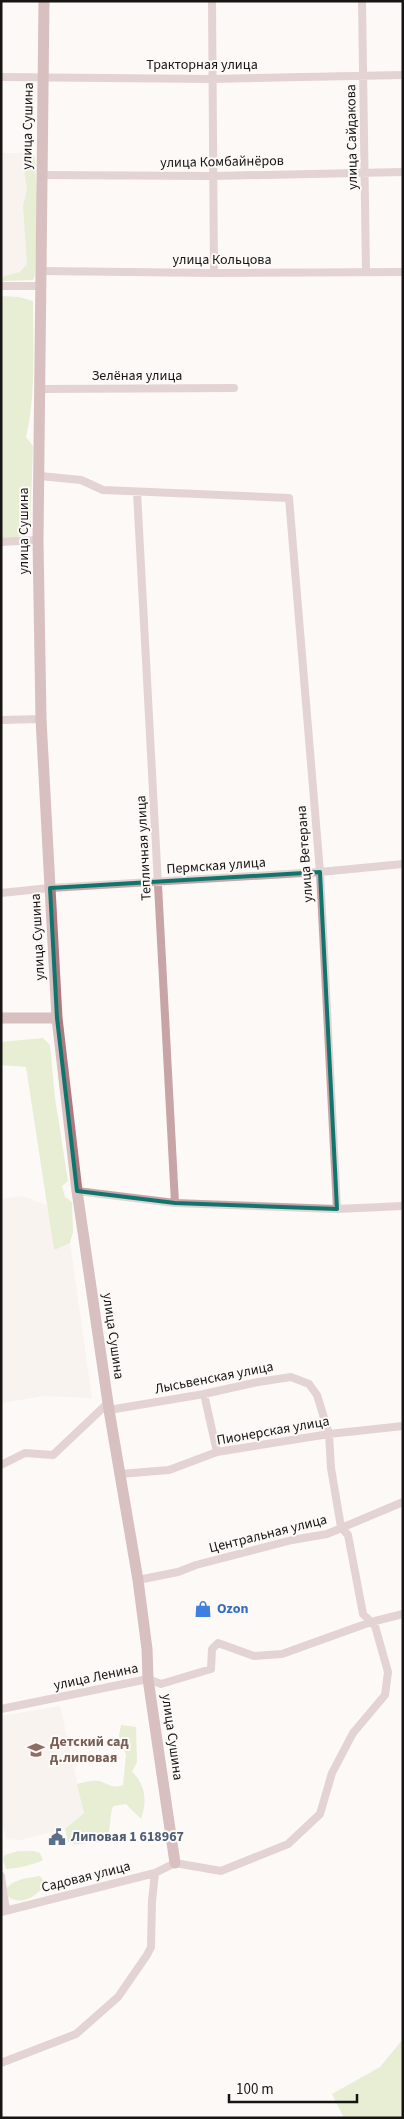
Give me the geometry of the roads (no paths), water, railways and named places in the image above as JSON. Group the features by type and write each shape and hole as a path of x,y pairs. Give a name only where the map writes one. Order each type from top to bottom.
{"street":[{"name":"улица Сушина","path":"44,1 38,540 41,718 57,1018 77,1191 108,1406 138,1580 148,1679 175,1863"},
{"path":"212,1 214,273"},
{"name":"улица Сайдакова","path":"362,1 366,272"},
{"name":"Тракторная улица","path":"1,77 212,79 403,74"},
{"name":"улица Комбайнёров","path":"42,175 213,176 403,172"},
{"name":"улица Кольцова","path":"42,270 214,273 403,272"},
{"path":"1,286 41,286"},
{"name":"Зелёная улица","path":"41,389 234,388"},
{"path":"40,476 81,480 103,490 137,492"},
{"name":"улица Ветерана","path":"137,492 290,498 320,872 337,1209"},
{"name":"Тепличная улица","path":"137,492 159,882 174,1203"},
{"path":"1,542 38,540"},
{"path":"1,720 41,718"},
{"name":"Пермская улица","path":"1,893 50,888 320,872 403,864"},
{"path":"1,1018 57,1018"},
{"path":"77,1191 174,1203 337,1209 403,1206"},
{"name":"Лысьвенская улица","path":"108,1406 204,1394 291,1377 309,1384 317,1396 329,1434"},
{"path":"204,1394 217,1452"},
{"path":"1,1464 25,1453 54,1455 108,1406"},
{"name":"Пионерская улица","path":"120,1474 169,1470 217,1452 329,1434 403,1426"},
{"path":"175,1863 221,1871 288,1844 320,1814 332,1772 353,1733 385,1695 388,1672 375,1626 363,1614 348,1535 341,1527 331,1468 329,1434"},
{"name":"Центральная улица","path":"138,1580 178,1572 196,1565 292,1540 327,1534 403,1502"},
{"name":"улица Ленина","path":"1,1709 148,1679 161,1684 212,1669 212,1649 218,1643 254,1656 282,1654 371,1622 403,1614"},
{"name":"Садовая улица","path":"3,1911 155,1873 175,1863"},
{"path":"1,2063 76,2034 118,1997 148,1955 151,1947 155,1873"},
{"path":"1,1876 3,1911"}],"place":[{"name":"Ozon","path":"203,1609"},
{"name":"Детский сад д.липовая","path":"36,1750"},
{"name":"Липовая 1 618967","path":"57,1837"}]}
